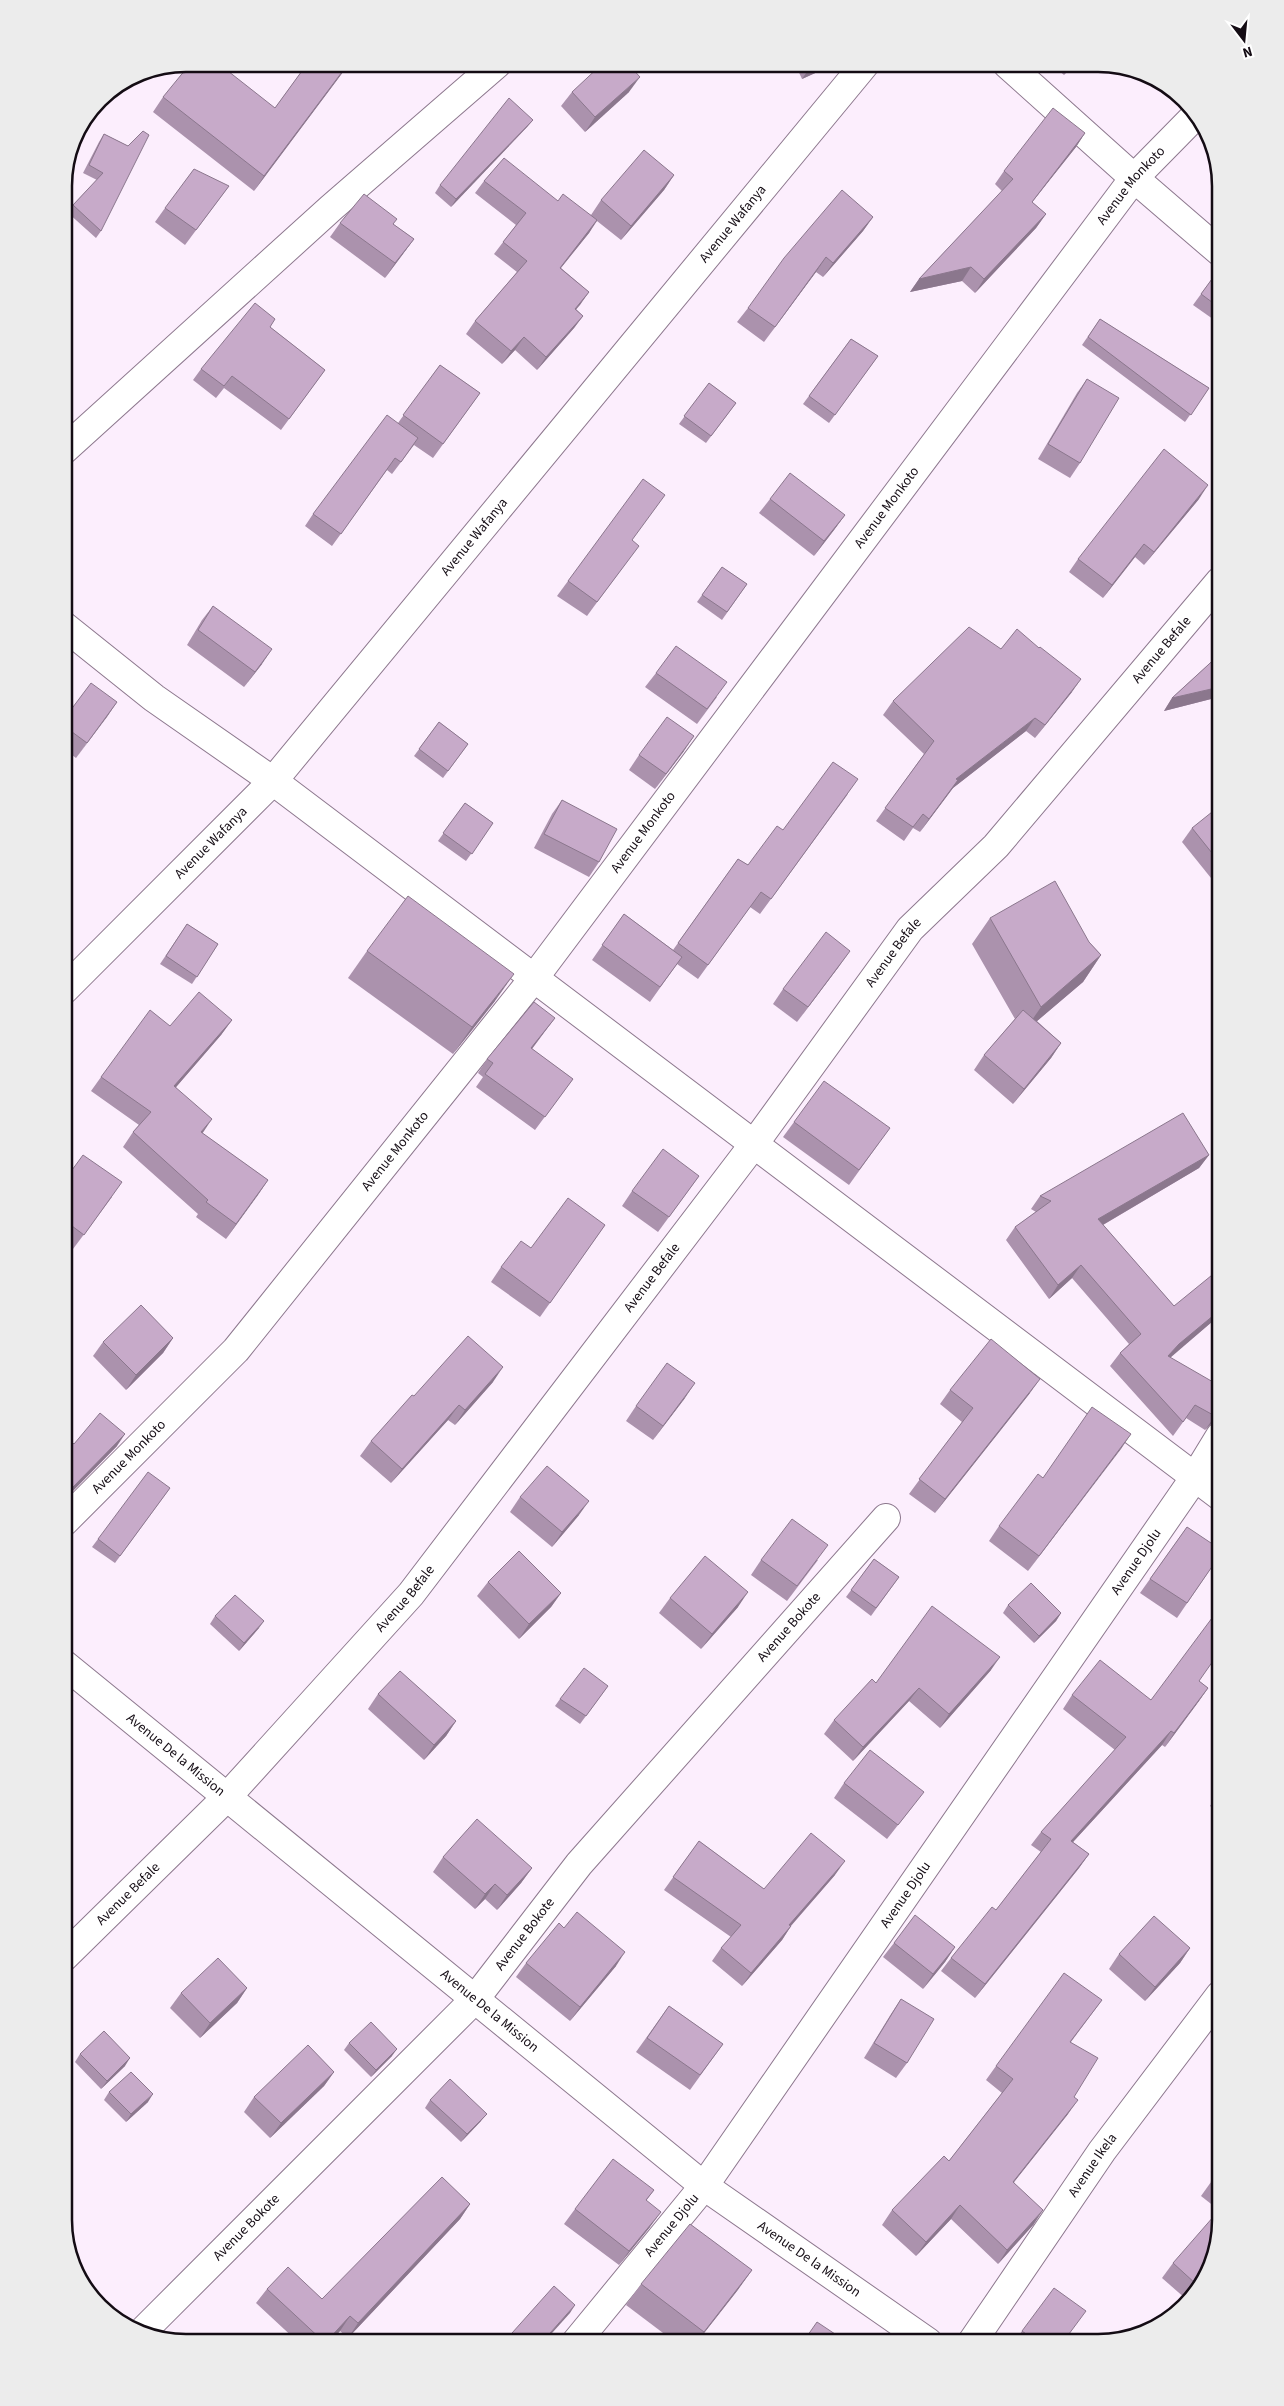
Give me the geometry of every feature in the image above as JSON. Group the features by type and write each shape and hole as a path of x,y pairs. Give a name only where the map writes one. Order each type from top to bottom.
{"street":[{"path":"73,442 331,208 487,73"},
{"name":"Avenue Wafanya","path":"73,981 273,781 858,73"},
{"path":"1017,73 1212,245"},
{"name":"Avenue Monkoto","path":"72,1514 236,1350 534,978 1134,178 1190,121"},
{"name":"Avenue Befale","path":"72,1949 227,1797 411,1594 754,1144 910,929 996,846 1212,590"},
{"path":"73,633 154,698 273,781 1212,1490"},
{"name":"Avenue Djolu","path":"583,2333 704,2186 1195,1477 1212,1449"},
{"name":"Avenue Bokote","path":"148,2326 475,1999 579,1864 886,1518"},
{"name":"Avenue De la Mission","path":"72,1671 704,2186 915,2333"},
{"name":"Avenue Ikela","path":"978,2333 1102,2151 1212,2006"}],"building":[{"path":"183,73 230,73 275,108 300,73 341,73 264,176 163,97"},
{"path":"592,73 636,73 640,77 595,117 572,92"},
{"path":"509,98 533,120 456,199 440,185"},
{"path":"1053,108 1085,133 1032,202 1046,214 984,279 971,267 919,279 1013,179 1004,171"},
{"path":"143,131 149,135 101,231 73,205 103,173 89,165 104,134 128,146"},
{"path":"644,150 674,175 631,226 601,200"},
{"path":"504,158 558,201 563,194 597,220 560,268 589,292 575,309 583,316 546,357 524,337 511,351 475,321 527,261 503,242 526,213 484,181"},
{"path":"194,169 229,186 196,230 165,208"},
{"path":"842,190 873,217 833,263 826,257 775,327 748,308 784,258"},
{"path":"364,194 397,219 393,224 414,239 395,263 340,223"},
{"path":"1212,279 1212,302 1201,294"},
{"path":"255,303 275,319 270,327 325,370 289,419 232,376 224,386 201,369"},
{"path":"1100,319 1209,388 1191,415 1088,337"},
{"path":"851,339 878,356 835,415 809,396"},
{"path":"440,365 480,393 443,444 403,415"},
{"path":"1087,379 1119,398 1080,463 1048,444"},
{"path":"709,383 736,403 711,436 684,416"},
{"path":"387,415 418,438 401,462 395,458 341,534 313,514"},
{"path":"1164,449 1208,485 1154,552 1144,544 1112,585 1078,559"},
{"path":"790,473 845,515 824,541 770,499"},
{"path":"643,479 665,495 632,540 639,546 597,602 568,581"},
{"path":"722,567 747,584 727,612 702,595"},
{"path":"213,606 272,649 255,672 198,630"},
{"path":"969,627 1001,649 1017,629 1081,679 1045,725 1035,718 956,779 958,780 929,819 923,814 913,827 885,808 934,741 893,701"},
{"path":"676,646 727,682 707,709 656,673"},
{"path":"1212,661 1212,689 1172,698"},
{"path":"91,683 117,702 87,743 73,732 73,707"},
{"path":"667,717 694,736 666,774 639,755"},
{"path":"439,722 468,744 448,771 419,749"},
{"path":"833,762 858,779 771,899 761,892 708,965 678,943 738,859 748,865 777,826 783,830"},
{"path":"562,800 617,829 599,862 544,834"},
{"path":"465,803 493,823 472,854 443,833"},
{"path":"1212,812 1212,853 1192,828"},
{"path":"1055,881 1089,942 1101,955 1041,1007 990,918"},
{"path":"408,896 514,974 472,1027 367,951"},
{"path":"624,914 682,957 660,987 602,945"},
{"path":"187,924 218,944 197,977 166,956"},
{"path":"826,932 850,951 808,1007 783,989"},
{"path":"199,992 232,1020 174,1086 212,1119 201,1132 268,1180 236,1224 206,1202 208,1200 133,1132 151,1112 101,1077 150,1010 170,1026"},
{"path":"534,1002 555,1018 531,1048 573,1079 545,1117 485,1074 493,1063 487,1059"},
{"path":"1023,1010 1061,1043 1024,1089 984,1055"},
{"path":"824,1081 890,1128 859,1170 794,1122"},
{"path":"1183,1113 1209,1155 1098,1219 1174,1306 1212,1275 1212,1317 1179,1344 1168,1356 1212,1381 1212,1414 1195,1405 1183,1422 1120,1353 1141,1334 1081,1265 1058,1285 1015,1227 1051,1201 1040,1196"},
{"path":"663,1149 699,1176 669,1217 632,1191"},
{"path":"83,1155 122,1182 84,1235 72,1226 73,1169"},
{"path":"568,1198 605,1225 550,1303 501,1267 521,1241 531,1248"},
{"path":"141,1305 173,1338 136,1375 103,1342"},
{"path":"468,1336 503,1367 465,1410 459,1405 402,1469 371,1441"},
{"path":"991,1339 1040,1379 945,1499 919,1479 973,1408 950,1390"},
{"path":"667,1363 695,1383 663,1426 636,1406"},
{"path":"1092,1407 1131,1434 1039,1556 999,1526 1038,1474 1043,1478"},
{"path":"100,1413 125,1434 72,1488 72,1443 74,1444"},
{"path":"547,1466 589,1501 562,1532 520,1497"},
{"path":"148,1472 170,1488 120,1556 98,1539"},
{"path":"792,1519 828,1545 797,1586 761,1560"},
{"path":"1187,1527 1212,1544 1212,1567 1187,1603 1150,1579"},
{"path":"519,1551 561,1593 529,1624 488,1582"},
{"path":"705,1556 748,1592 712,1634 670,1598"},
{"path":"874,1559 899,1577 876,1608 851,1590"},
{"path":"1031,1583 1061,1613 1039,1636 1008,1605"},
{"path":"235,1595 264,1621 244,1643 215,1616"},
{"path":"932,1606 1000,1657 949,1714 919,1688 863,1747 834,1720 872,1679 876,1683"},
{"path":"1212,1618 1212,1662 1199,1681 1208,1688 1174,1733 1171,1731 1071,1841 1089,1854 985,1984 951,1958 992,1907 996,1910 1051,1839 1041,1832 1126,1737 1072,1695 1100,1660 1151,1700"},
{"path":"584,1668 608,1686 586,1716 560,1699"},
{"path":"400,1671 456,1721 434,1745 378,1694"},
{"path":"870,1750 924,1792 898,1825 844,1783"},
{"path":"477,1819 532,1868 507,1895 495,1884 485,1894 443,1857"},
{"path":"811,1833 845,1861 789,1925 791,1926 751,1973 721,1948 741,1925 673,1877 699,1841 764,1889"},
{"path":"577,1912 625,1952 580,2007 526,1963 559,1923 564,1928"},
{"path":"915,1915 955,1947 933,1974 894,1943"},
{"path":"1154,1916 1190,1948 1155,1987 1119,1954"},
{"path":"218,1958 247,1988 210,2023 181,1993"},
{"path":"1064,1973 1102,2000 1070,2042 1098,2058 1074,2097 1078,2100 1013,2182 1043,2210 1007,2250 960,2205 926,2242 892,2210 944,2156 949,2161 1013,2079 996,2066"},
{"path":"901,1999 934,2019 907,2063 874,2043"},
{"path":"669,2006 723,2044 700,2075 647,2038"},
{"path":"371,2022 397,2049 376,2070 349,2043"},
{"path":"104,2031 130,2058 107,2081 80,2054"},
{"path":"308,2045 334,2072 281,2123 254,2097"},
{"path":"131,2072 153,2094 131,2114 109,2092"},
{"path":"450,2079 487,2114 467,2134 430,2100"},
{"path":"613,2159 654,2190 646,2200 661,2212 629,2251 575,2209"},
{"path":"442,2177 470,2204 358,2323 350,2316 334,2333 314,2333 267,2289 288,2267 322,2299"},
{"path":"1212,2218 1208,2249 1200,2270 1193,2281 1173,2263"},
{"path":"690,2224 752,2270 704,2332 641,2284"},
{"path":"554,2286 575,2305 550,2333 512,2333"},
{"path":"1054,2288 1086,2311 1070,2333 1025,2333 1022,2331"},
{"path":"817,2322 834,2333 809,2333"}]}
